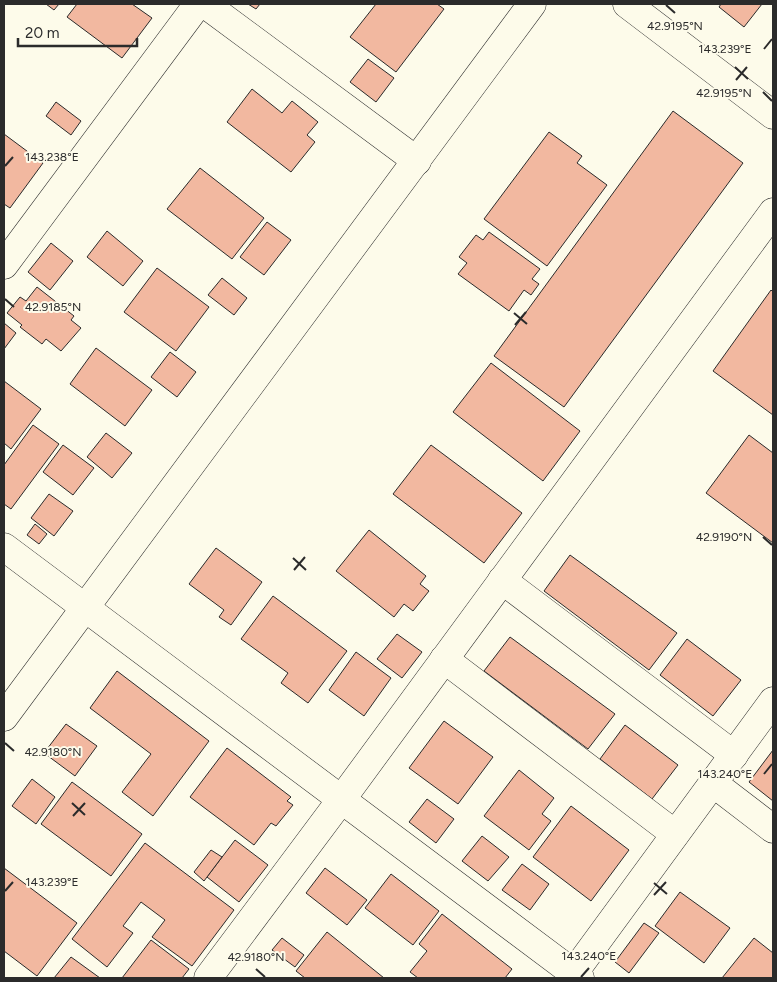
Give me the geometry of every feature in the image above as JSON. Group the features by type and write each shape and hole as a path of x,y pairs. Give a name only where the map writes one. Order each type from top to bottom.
{"street":[{"path":"4,264 198,4"},
{"path":"205,4 417,161"},
{"path":"4,717 532,4"},
{"path":"627,4 773,115"},
{"path":"208,978 502,580 769,225"},
{"path":"4,547 575,977 676,834 772,705"},
{"path":"502,580 734,755"},
{"path":"444,659 676,834"},
{"path":"713,783 773,829"}],"building":[{"path":"46,4 59,4 54,10"},
{"path":"77,4 132,4 152,18 122,58 67,17"},
{"path":"248,4 260,4 256,9"},
{"path":"376,4 437,4 444,9 396,72 350,37"},
{"path":"721,4 762,4 744,27 719,7"},
{"path":"368,59 394,78 376,102 350,82"},
{"path":"252,89 282,113 292,101 318,122 307,135 315,142 291,172 227,122"},
{"path":"56,102 81,121 71,135 46,116"},
{"path":"673,111 743,163 564,407 494,356"},
{"path":"549,132 582,156 577,163 607,185 547,266 484,219"},
{"path":"4,134 43,163 10,208 4,204"},
{"path":"200,168 264,218 232,259 167,209"},
{"path":"267,222 291,240 264,275 240,257"},
{"path":"107,231 143,261 123,286 87,257"},
{"path":"489,232 540,269 532,279 539,284 531,295 524,290 509,311 458,274 467,263 459,257 476,235 483,240"},
{"path":"51,243 73,261 50,290 28,272"},
{"path":"157,268 209,307 176,351 124,312"},
{"path":"222,278 247,298 234,315 208,295"},
{"path":"37,287 74,316 71,320 81,328 61,351 46,339 42,344 20,327 22,325 7,313 20,297 26,301"},
{"path":"771,290 773,292 773,415 713,371"},
{"path":"4,323 16,333 4,349"},
{"path":"96,348 152,390 125,426 70,384"},
{"path":"170,352 196,372 177,397 151,377"},
{"path":"491,363 580,431 543,481 453,412"},
{"path":"4,381 41,409 11,449 4,443"},
{"path":"33,425 59,444 11,509 4,504 4,465"},
{"path":"106,433 132,453 112,478 87,457"},
{"path":"749,435 773,453 773,543 706,493"},
{"path":"63,445 94,468 73,495 43,472"},
{"path":"431,445 522,513 484,563 393,494"},
{"path":"49,494 73,511 54,536 31,518"},
{"path":"35,524 47,534 39,544 27,535"},
{"path":"369,530 426,576 420,584 429,591 413,611 404,604 394,617 336,571"},
{"path":"216,548 262,582 231,625 219,617 224,610 189,584"},
{"path":"570,555 677,633 649,670 544,591"},
{"path":"273,596 347,651 308,703 281,683 288,673 241,639"},
{"path":"397,634 422,652 402,678 377,659"},
{"path":"510,637 615,714 588,749 484,671"},
{"path":"687,639 741,680 713,716 660,675"},
{"path":"356,652 391,678 364,716 329,690"},
{"path":"117,671 209,741 153,816 122,792 151,754 90,708"},
{"path":"444,721 493,757 458,804 409,768"},
{"path":"66,724 97,746 75,776 44,753"},
{"path":"625,725 678,765 652,799 600,759"},
{"path":"227,748 291,797 287,801 293,805 276,826 271,823 254,845 190,797"},
{"path":"773,750 773,801 749,782"},
{"path":"519,770 554,798 542,814 551,821 529,850 484,816"},
{"path":"32,779 55,797 36,824 12,806"},
{"path":"72,782 142,834 111,876 41,824"},
{"path":"427,799 454,819 436,843 409,822"},
{"path":"571,806 629,850 591,901 533,857"},
{"path":"482,836 509,857 488,881 462,861"},
{"path":"235,840 268,865 239,902 207,877"},
{"path":"145,843 234,910 192,966 152,937 165,920 141,902 123,926 133,933 107,967 72,939"},
{"path":"211,850 222,857 204,881 194,872"},
{"path":"522,864 549,884 530,910 502,890"},
{"path":"4,868 77,923 37,976 4,951"},
{"path":"325,868 367,900 347,925 306,893"},
{"path":"391,874 439,911 413,945 365,908"},
{"path":"680,892 730,928 704,963 655,926"},
{"path":"442,914 512,969 505,978 418,978 410,972 427,951 419,944"},
{"path":"644,923 659,933 629,973 615,962"},
{"path":"327,932 384,978 305,978 296,971"},
{"path":"282,938 304,955 295,967 272,950"},
{"path":"754,938 773,953 773,978 722,978"},
{"path":"151,940 189,969 182,978 122,978"},
{"path":"71,957 100,978 54,978"}]}
